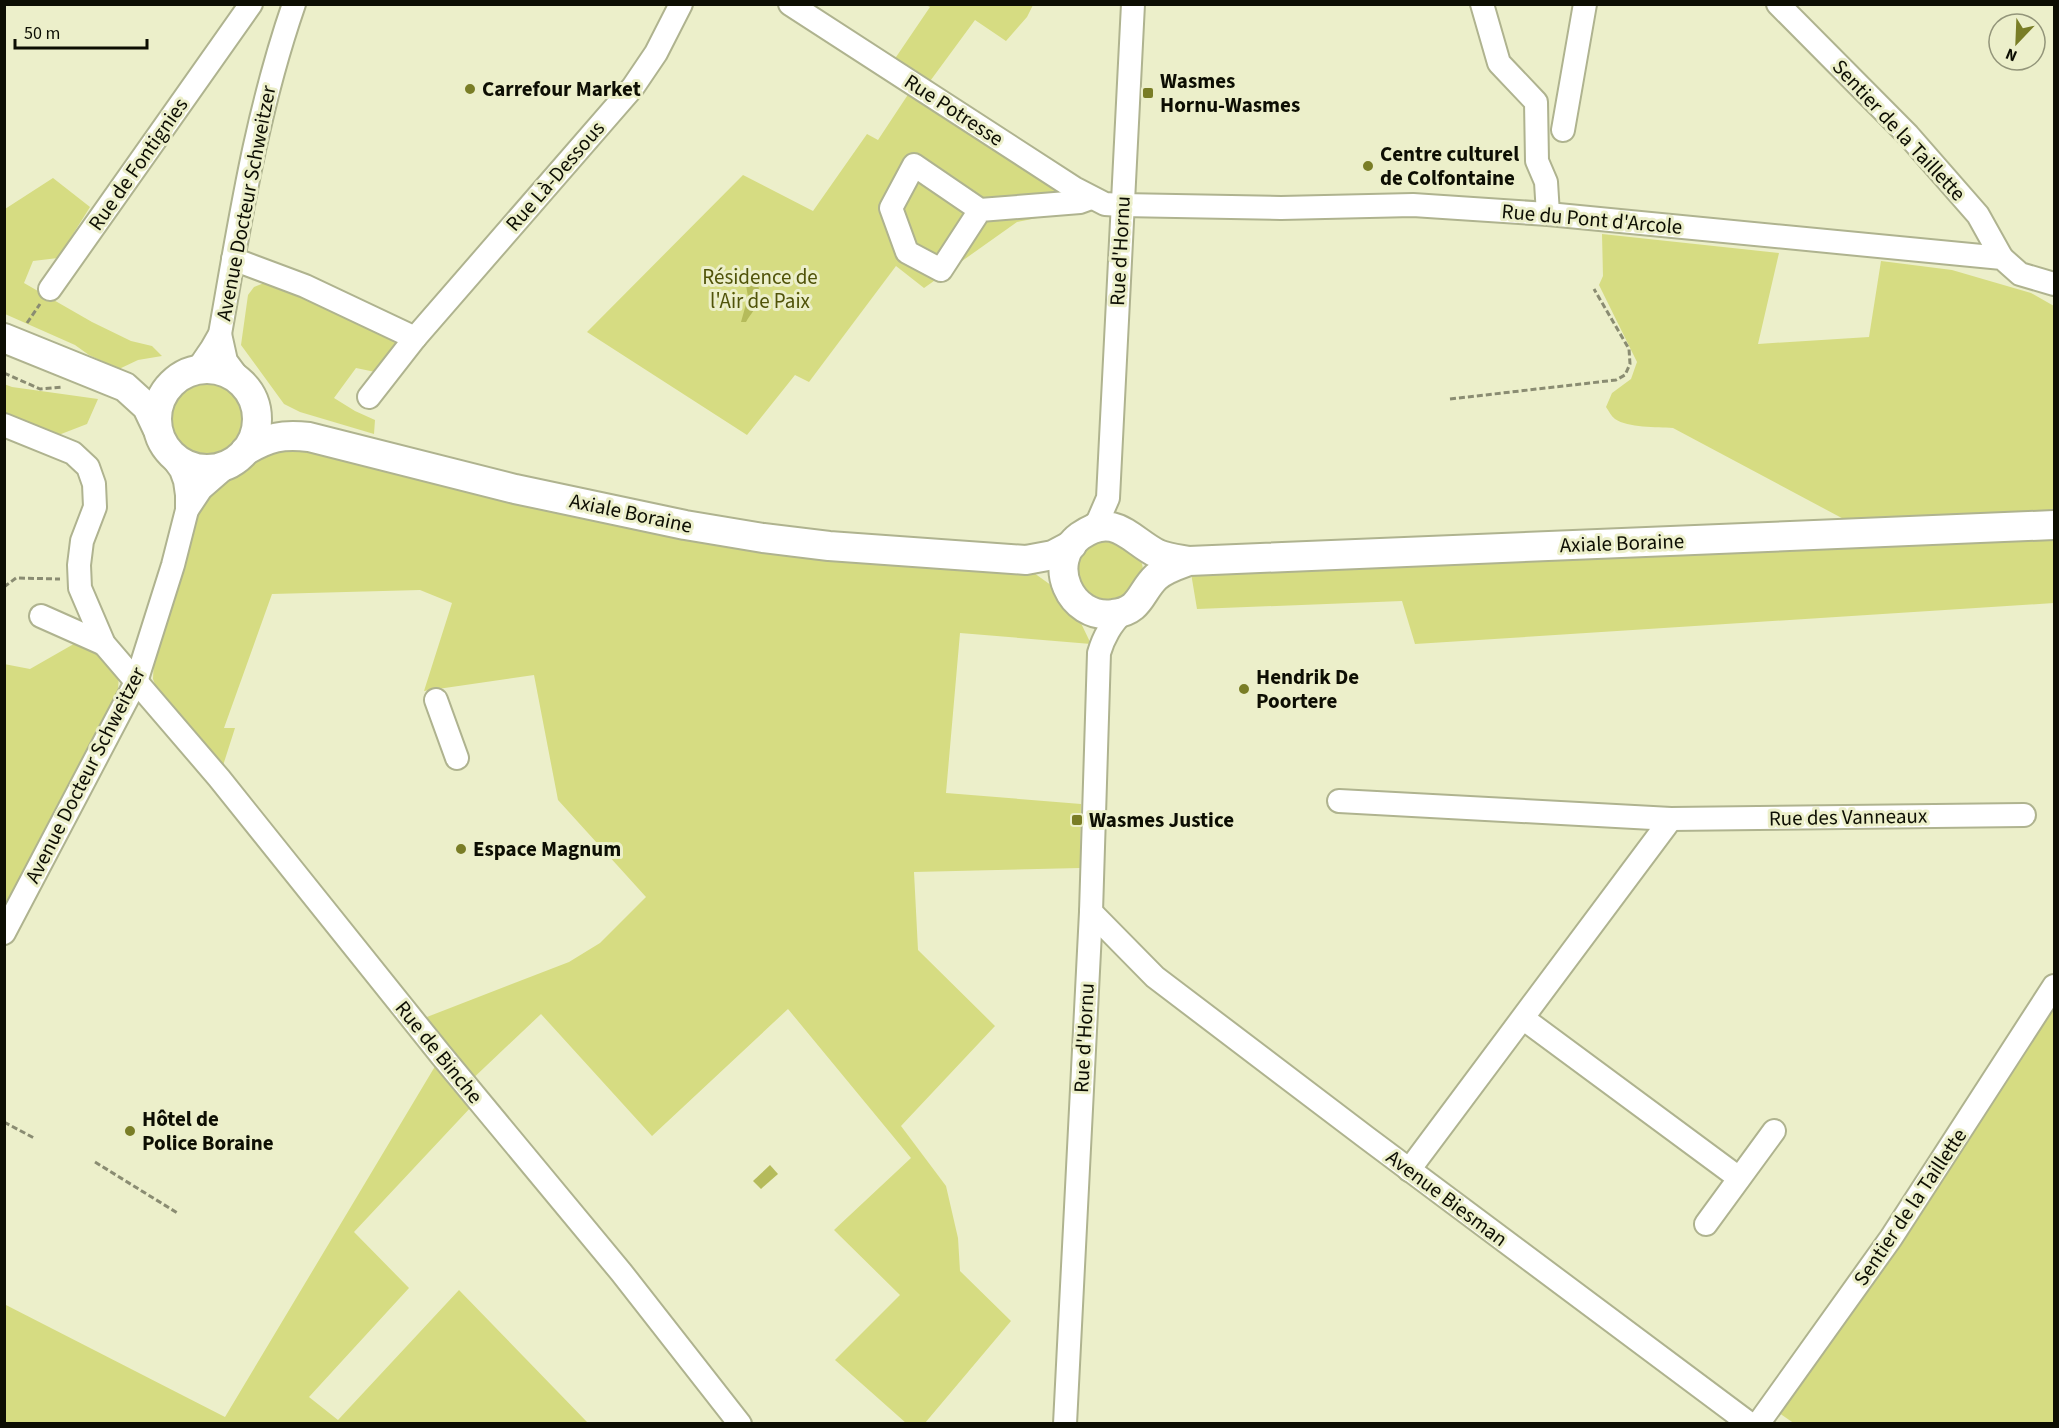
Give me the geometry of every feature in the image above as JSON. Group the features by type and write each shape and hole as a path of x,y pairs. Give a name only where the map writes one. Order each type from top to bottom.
{"main road":[{"name":"Axiale Boraine","path":"15,331 125,387 147,407 162,438 176,459 197,468 218,468 262,441 279,436 309,437 515,489 686,525 830,546 1026,560"},
{"path":"197,370 213,369 229,374 248,391 269,416 309,437"},
{"name":"Axiale Boraine","path":"125,387 146,389 169,385 181,376 197,370"},
{"path":"162,438 157,413 161,398 169,385"},
{"path":"239,457 253,439 257,426 257,412 248,391"},
{"name":"Axiale Boraine","path":"1080,538 1107,527 1134,538 1166,557 1189,561 2055,525"},
{"path":"1026,560 1053,555 1080,538"},
{"path":"1073,596 1063,573 1065,558 1080,538"},
{"path":"1134,538 1148,556 1151,568 1146,591"},
{"path":"1026,560 1042,566 1088,611 1112,615 1123,612"},
{"name":"Axiale Boraine","path":"1123,612 1133,607 1155,578 1166,570 1189,561"}],"street":[{"name":"Rue de Fontignies","path":"50,290 251,4"},
{"name":"Avenue Docteur Schweitzer","path":"220,334 251,157 266,93 294,4"},
{"name":"Rue Là-Dessous","path":"369,396 415,338 633,87 656,53 681,4"},
{"name":"Rue Potresse","path":"790,4 1080,185 1105,204 1121,206"},
{"name":"Rue d'Hornu","path":"1108,498 1133,4"},
{"path":"1482,4 1498,63 1536,102 1537,160 1546,182 1548,213"},
{"path":"1563,130 1585,4"},
{"name":"Sentier de la Taillette","path":"1778,4 1798,15 1916,144 1978,215 2002,258"},
{"path":"980,210 941,270 907,252 891,208 914,165 980,210 1080,202 1080,185"},
{"name":"Rue du Pont d'Arcole","path":"1121,206 1281,208 1413,205 1548,213 2002,258"},
{"path":"2002,258 2020,274 2055,284"},
{"path":"233,259 305,286 415,338"},
{"path":"197,370 220,334"},
{"path":"220,334 226,361 248,391"},
{"path":"4,425 73,453 88,467 94,484 95,507 82,541 79,565 80,588 104,644 136,682"},
{"path":"162,438 185,481 187,510"},
{"path":"187,510 201,489 239,457"},
{"path":"1108,498 1115,518 1134,538"},
{"path":"1080,538 1098,521 1108,498"},
{"name":"Avenue Docteur Schweitzer","path":"4,933 136,682 173,566 187,510"},
{"path":"1073,596 1087,614 1100,653"},
{"path":"1100,653 1103,639 1123,612"},
{"path":"41,616 104,644"},
{"name":"Rue d'Hornu","path":"1065,1424 1091,912 1100,653"},
{"name":"Rue de Binche","path":"136,682 219,778 441,1055 621,1272 740,1424"},
{"path":"436,700 458,758"},
{"name":"Rue des Vanneaux","path":"1339,801 1671,819 2024,815"},
{"path":"1409,1170 1671,819"},
{"name":"Avenue Biesman","path":"1091,912 1146,969 1409,1170 1750,1424"},
{"name":"Avenue Biesman","path":"1089,947 1146,969"},
{"name":"Sentier de la Taillette","path":"1758,1424 1891,1238 2055,986"},
{"path":"1524,1018 1739,1178"},
{"path":"1706,1224 1774,1131"}],"path":[{"path":"1450,399 1616,380 1625,375 1630,364 1629,349 1594,289"},
{"path":"15,331 50,290"},
{"path":"4,586 16,578 79,579"},
{"path":"4,1122 34,1138"},
{"path":"95,1162 179,1214"}],"green space":[{"path":"926,5 1033,5 1027,17 1006,41 975,20 925,88 892,63 930,7"},
{"name":"Résidence de l'Air de Paix","path":"911,90 1076,195 1082,209 1017,222 924,288 896,266 809,382 795,375 747,435 587,332 743,175 813,211 867,134 878,140"},
{"path":"53,178 90,207 58,258 33,261 24,283 92,322 131,341 152,346 162,356 138,360 119,369 89,355 75,345 5,314 5,209"},
{"path":"1602,234 1779,253 1758,344 1869,337 1881,261 1952,270 2031,293 2054,306 2054,515 1853,524 1673,428 1635,426 1615,419 1606,407 1612,393 1631,379 1637,362 1599,285 1603,276"},
{"path":"269,281 394,340 397,351 380,373 356,368 334,398 375,420 374,434 300,412 284,404 241,345 248,295 254,287"},
{"path":"207,379 222,382 234,391 243,403 246,418 243,433 234,445 222,454 207,457 192,454 180,445 171,433 168,418 171,403 180,391 192,382"},
{"path":"4,384 98,399 87,424 56,436 5,417"},
{"path":"301,447 1034,573 1055,588 1078,617 1091,644 960,633 946,793 1081,804 1080,868 914,872 918,950 995,1026 901,1126 946,1186 958,1238 960,1271 1011,1321 925,1423 906,1423 835,1360 900,1295 834,1230 911,1158 788,1009 652,1136 541,1014 466,1085 414,1022 569,962 600,943 646,897 558,800 534,675 424,691 452,603 420,590 272,594 224,728 235,728 219,778 158,693 153,679 154,658 198,508 217,490 271,449"},
{"path":"2054,526 2054,603 1415,644 1402,601 1197,609 1189,561"},
{"path":"1115,537 1140,559 1143,570 1134,590 1113,601 1101,602 1091,598 1082,589 1077,579 1076,568 1080,553 1084,548"},
{"path":"79,641 99,655 119,674 118,690 102,726 4,910 4,664 30,669"},
{"path":"2054,989 2054,1423 1795,1424 1776,1411"},
{"path":"437,1063 472,1106 354,1232 409,1288 309,1397 338,1420 459,1290 588,1423 5,1423 4,1304 225,1417"}],"shaded area":[{"path":"757,282 760,295 758,304 746,322 741,322 748,297 746,285"},
{"path":"770,1165 778,1174 761,1189 753,1181"}],"place":[{"name":"Carrefour Market","path":"470,89"},
{"name":"Wasmes Hornu-Wasmes","path":"1148,93"},
{"name":"Centre culturel de Colfontaine","path":"1368,166"},
{"name":"Hendrik De Poortere","path":"1244,689"},
{"name":"Wasmes Justice","path":"1077,820"},
{"name":"Espace Magnum","path":"461,849"},
{"name":"Hôtel de Police Boraine","path":"130,1131"}]}
